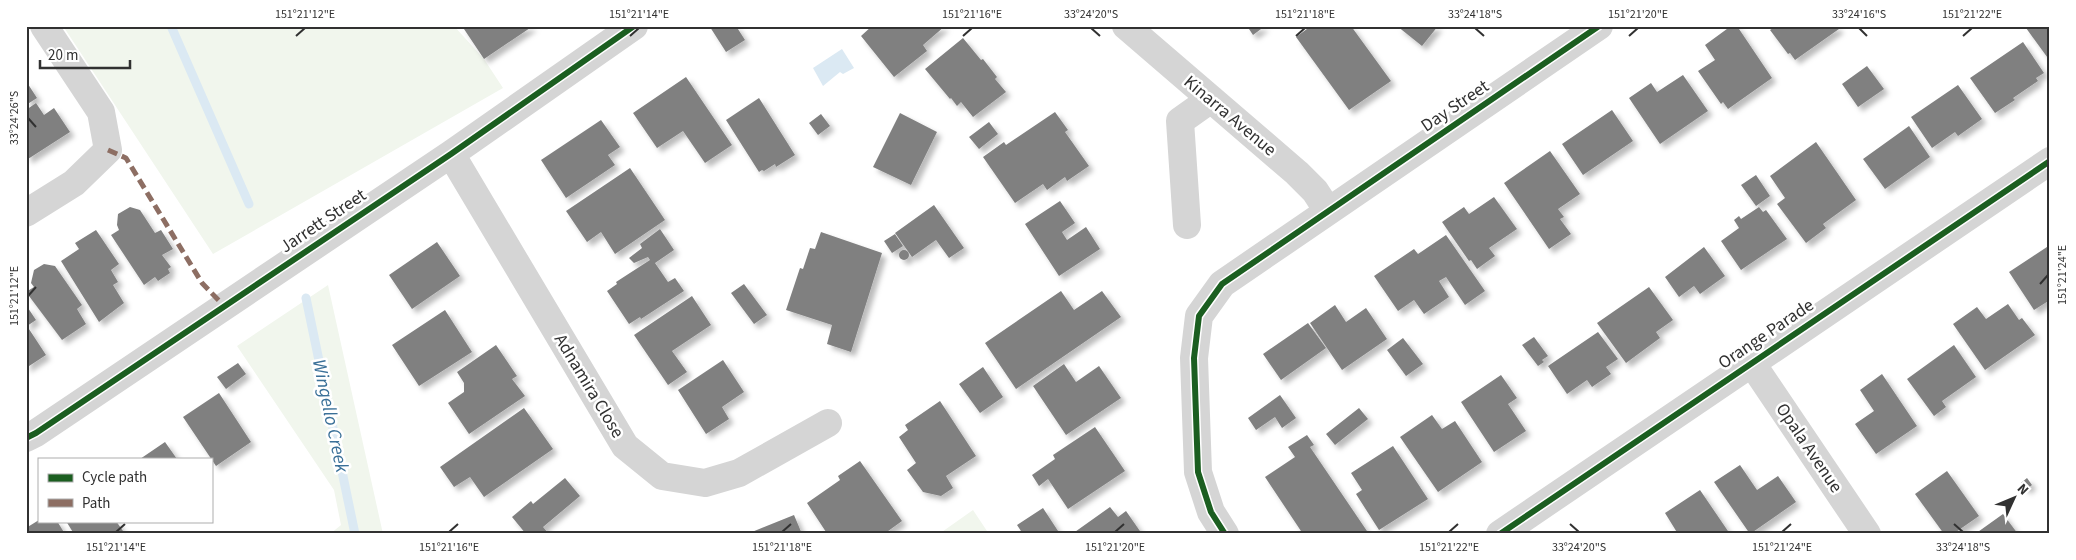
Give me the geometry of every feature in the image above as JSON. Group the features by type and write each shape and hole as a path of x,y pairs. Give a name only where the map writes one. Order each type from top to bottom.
{"street":[{"path":"26,213 74,183 108,150 101,112 44,26"},
{"name":"Jarrett Street","path":"26,438 451,154 634,26"},
{"name":"Kinarra Avenue","path":"1126,26 1298,173 1328,211"},
{"name":"Day Street","path":"1225,534 1211,512 1198,472 1194,358 1199,316 1222,284 1599,26"},
{"path":"1187,225 1180,121 1211,99"},
{"name":"Adnamira Close","path":"451,154 625,446 662,476 705,483 739,473 828,423"},
{"name":"Orange Parade","path":"1500,534 2050,161"},
{"name":"Opala Avenue","path":"1751,362 1867,534"}],"shaded area":[{"path":"63,26 454,26 484,59 503,88 213,254"},
{"path":"842,49 854,68 843,74 840,72 823,86 813,68"},
{"path":"328,285 383,534 330,534 341,525 334,490 237,346"},
{"path":"973,510 989,534 939,534"}],"building":[{"path":"462,26 533,26 484,59"},
{"path":"736,26 745,40 726,52 710,27"},
{"path":"872,26 945,26 923,45 927,51 894,77 861,36"},
{"path":"1247,26 1265,26 1253,35"},
{"path":"1311,26 1351,26 1391,81 1349,110 1296,37"},
{"path":"1397,26 1438,26 1422,46"},
{"path":"1731,26 1737,26 1772,78 1728,109 1723,102 1721,104 1698,71 1715,60 1705,45"},
{"path":"1776,26 1837,26 1839,29 1795,60 1790,53 1788,54 1770,30"},
{"path":"2029,26 2050,26 2050,61 2026,28"},
{"path":"963,38 981,60 983,59 997,77 995,79 1006,92 973,117 961,102 957,106 950,99 925,69"},
{"path":"2023,42 2044,73 2036,78 2038,81 2013,98 2015,100 1995,113 1970,78"},
{"path":"1867,66 1884,89 1858,107 1842,84"},
{"path":"1683,75 1708,111 1660,144 1629,98 1651,83 1657,92"},
{"path":"686,77 732,145 705,163 683,131 657,148 633,113"},
{"path":"26,81 37,98 26,105"},
{"path":"1958,85 1982,119 1958,136 1955,132 1932,148 1911,117"},
{"path":"759,98 795,155 776,167 775,164 759,172 726,120"},
{"path":"36,103 44,115 54,108 70,132 28,159 26,155 26,110"},
{"path":"1612,110 1633,141 1583,175 1562,144"},
{"path":"1055,112 1068,130 1065,132 1089,166 1067,181 1065,177 1047,190 1043,184 1015,203 983,157 1004,142 1006,145"},
{"path":"900,113 937,132 911,185 873,167"},
{"path":"821,114 830,126 818,135 809,123"},
{"path":"601,120 620,147 608,155 615,165 566,198 541,160"},
{"path":"989,122 998,134 979,149 969,137"},
{"path":"1909,126 1930,157 1885,189 1863,159"},
{"path":"1816,142 1856,200 1823,224 1826,228 1806,243 1777,204 1785,198 1770,176"},
{"path":"1550,151 1580,194 1558,209 1564,217 1560,219 1571,234 1549,249 1504,183"},
{"path":"630,168 665,220 615,254 601,232 587,242 566,211"},
{"path":"1756,175 1770,196 1756,206 1741,185"},
{"path":"1494,197 1517,229 1489,248 1495,256 1477,269 1471,260 1469,261 1442,222 1464,207 1469,214"},
{"path":"1060,201 1075,223 1062,232 1067,240 1086,227 1100,249 1059,276 1025,224"},
{"path":"934,205 964,248 949,258 936,240 912,257 895,233"},
{"path":"130,207 140,210 155,233 161,230 173,249 162,255 171,267 168,269 170,273 158,281 155,277 144,285 111,235 119,230 117,225 118,214"},
{"path":"1759,207 1763,212 1766,210 1787,239 1741,270 1721,241 1739,228 1734,220 1739,216 1741,219"},
{"path":"660,229 674,250 655,263 668,282 675,278 684,291 641,319 640,317 629,324 607,291 617,284 616,282 650,260 648,257 634,263 629,258 642,248 640,244"},
{"path":"96,230 119,264 111,270 118,282 113,285 124,303 99,322 61,261 79,249 75,243"},
{"path":"821,232 882,253 851,352 827,344 832,325 786,310 800,268 803,269 810,248 815,249"},
{"path":"895,234 903,246 892,253 884,241"},
{"path":"1446,235 1485,291 1465,305 1446,277 1439,281 1449,297 1424,314 1414,300 1398,311 1374,276 1414,249 1418,254"},
{"path":"437,242 460,276 412,309 389,275"},
{"path":"2050,245 2050,300 2034,310 2009,272"},
{"path":"1704,247 1725,276 1700,294 1694,286 1679,297 1665,277"},
{"path":"904,250 909,255 904,260 899,255"},
{"path":"44,264 55,266 82,305 77,309 86,324 62,340 26,292 34,287 31,283 34,270"},
{"path":"744,284 767,315 754,324 731,293"},
{"path":"1649,287 1673,320 1656,332 1660,338 1626,363 1597,323"},
{"path":"1061,291 1074,310 1102,291 1121,317 1016,389 985,343"},
{"path":"692,296 711,325 672,351 687,372 668,385 634,335"},
{"path":"2008,304 2019,320 2022,318 2035,335 1985,370 1953,324 1977,307 1986,319"},
{"path":"26,305 36,320 27,326 46,355 26,368"},
{"path":"1335,305 1346,322 1366,308 1387,339 1342,370 1310,323"},
{"path":"445,310 472,352 419,386 392,345"},
{"path":"1308,323 1326,348 1281,380 1263,354"},
{"path":"1598,332 1618,359 1606,367 1611,374 1592,387 1587,380 1567,394 1548,366"},
{"path":"1534,337 1548,356 1538,366 1522,345"},
{"path":"1403,338 1423,364 1406,376 1387,350"},
{"path":"496,345 517,376 512,379 525,396 469,434 448,403 464,392 464,383 457,372"},
{"path":"1954,345 1976,377 1942,401 1946,407 1934,416 1907,379"},
{"path":"723,360 744,392 722,407 729,419 706,434 678,390"},
{"path":"238,363 246,374 226,389 217,377"},
{"path":"1064,364 1076,382 1099,366 1121,398 1066,435 1033,386"},
{"path":"983,367 1003,397 980,413 959,384"},
{"path":"1882,374 1917,426 1876,454 1855,424 1874,411 1860,390"},
{"path":"1501,375 1517,398 1508,404 1526,431 1494,452 1461,402"},
{"path":"219,393 251,442 216,466 183,417"},
{"path":"1280,395 1296,418 1282,428 1275,417 1256,430 1248,418"},
{"path":"940,401 976,456 946,476 953,488 941,496 923,492 907,470 916,463 899,437 908,430 905,425"},
{"path":"524,408 553,449 484,497 470,477 454,487 440,467"},
{"path":"1359,408 1368,419 1335,445 1326,434"},
{"path":"1432,415 1442,429 1455,421 1482,462 1438,492 1400,437"},
{"path":"1095,427 1125,471 1068,509 1048,479 1039,486 1032,475 1055,459 1053,455"},
{"path":"1307,435 1314,445 1310,447 1369,534 1333,534 1332,532 1303,534 1265,477 1295,457 1288,447"},
{"path":"165,442 176,458 141,458"},
{"path":"1393,446 1428,499 1379,530 1356,494 1362,490 1351,473"},
{"path":"860,461 902,521 884,534 824,534 826,532 807,503 840,480 838,476"},
{"path":"1740,465 1757,490 1778,476 1796,502 1750,534 1714,482"},
{"path":"1947,471 1979,516 1953,534 1944,534 1915,494"},
{"path":"565,478 580,496 543,527 549,534 526,534 512,517 531,501 533,504"},
{"path":"2027,478 2032,485 2026,490 2021,483"},
{"path":"1700,490 1730,534 1678,534 1665,513"},
{"path":"1110,507 1118,517 1126,511 1142,534 1072,534"},
{"path":"1043,508 1060,534 1023,534 1017,525"},
{"path":"2003,514 2018,534 1975,534"},
{"path":"794,515 802,534 747,534"},
{"path":"38,521 58,522 65,534 26,534 26,528"},
{"path":"67,522 117,522 123,531 118,534 74,534"}],"waterway":[{"name":"Wingello Creek","path":"171,26 249,204"},
{"name":"Wingello Creek","path":"306,298 355,534"}],"marked path":[{"path":"108,150 126,158 202,283 224,306"}],"cycle path":[{"path":"26,438 451,154 634,26"},
{"path":"1225,534 1211,512 1198,472 1194,358 1199,316 1222,284 1599,26"},
{"path":"1500,534 2050,161"}]}
